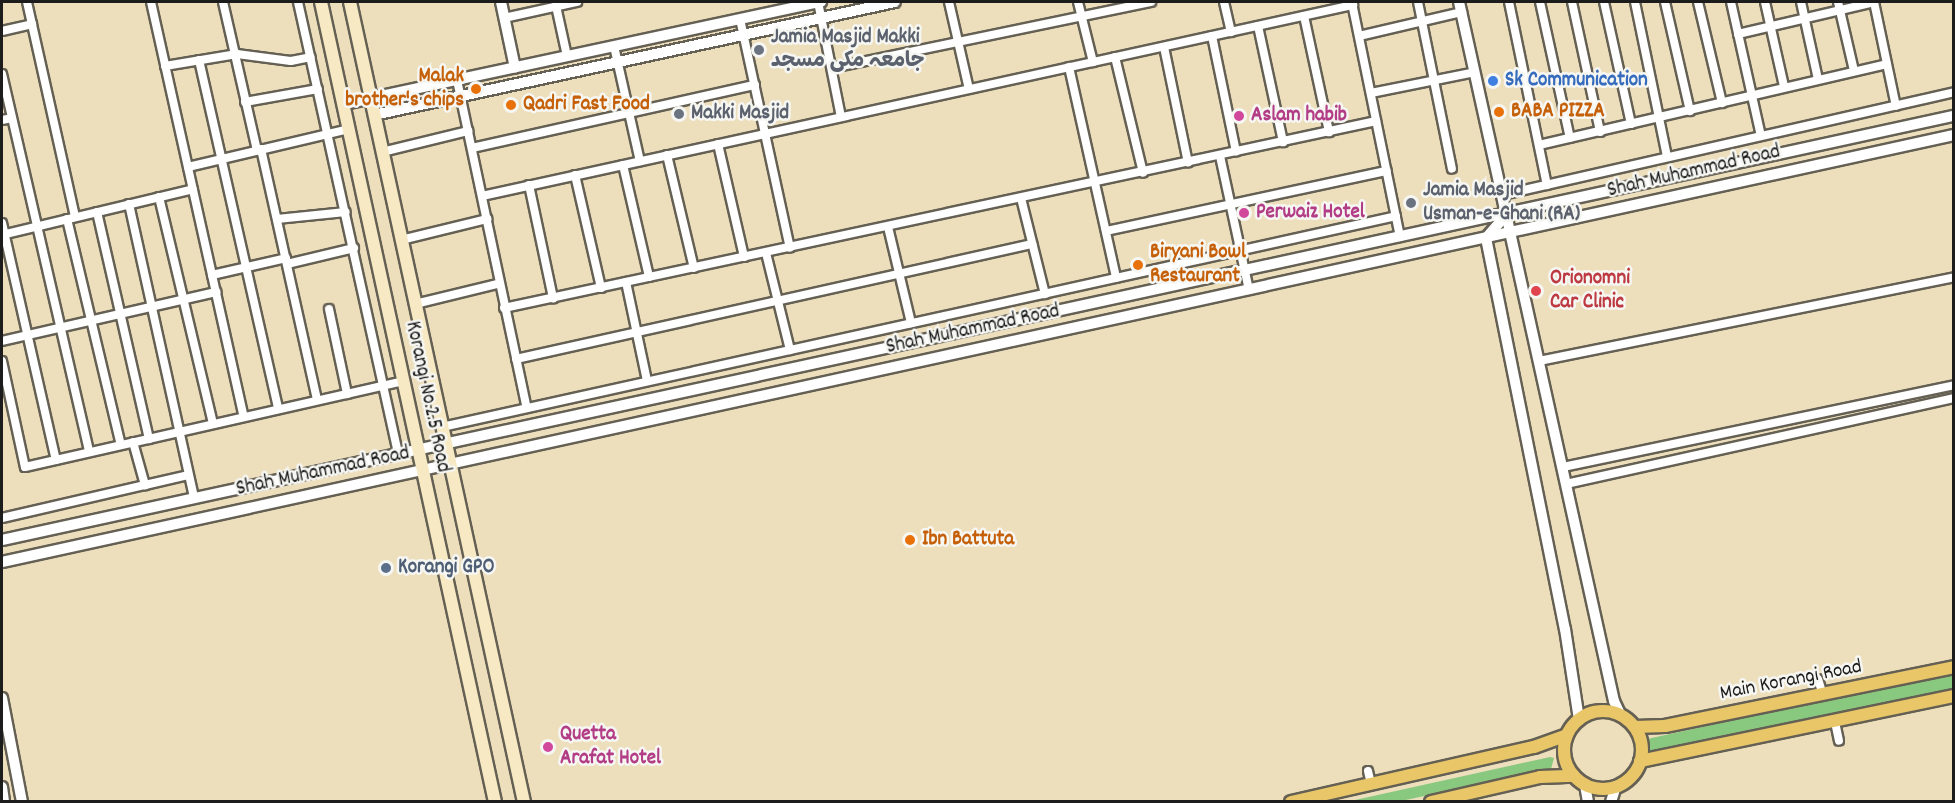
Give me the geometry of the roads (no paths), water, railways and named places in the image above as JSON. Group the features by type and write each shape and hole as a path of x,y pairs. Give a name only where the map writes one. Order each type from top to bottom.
{"main road":[{"name":"Korangi No.2.5 Road","path":"321,2 495,801"},
{"name":"Korangi No.2.5 Road","path":"350,2 524,801"},
{"name":"Main Korangi Road","path":"1635,727 1665,726 1953,667"},
{"path":"1640,760 1835,722 1953,696"},
{"path":"1600,711 1621,716 1635,727 1642,748 1640,760 1630,777 1616,786 1585,785 1574,776 1564,757 1567,735 1579,719 1600,711"},
{"path":"1291,801 1534,747 1567,735"},
{"path":"1431,801 1540,777 1574,776"}],"street":[{"path":"27,2 92,320 121,445"},
{"path":"151,2 244,417"},
{"path":"223,2 232,54 277,219 317,400"},
{"path":"298,2 398,454"},
{"path":"501,2 515,68"},
{"path":"504,18 553,5 577,2"},
{"path":"344,104 740,19 788,5 820,2 841,117"},
{"path":"374,115 895,2"},
{"path":"949,2 969,89"},
{"path":"1078,2 1093,62"},
{"path":"832,68 1150,2"},
{"path":"1224,2 1230,32"},
{"path":"1418,2 1452,169"},
{"path":"1509,2 1547,185"},
{"path":"1540,2 1570,138"},
{"path":"1572,2 1600,132"},
{"path":"1604,2 1631,124"},
{"path":"1635,2 1668,157"},
{"path":"1665,2 1689,111"},
{"path":"1698,2 1722,103"},
{"path":"1731,2 1761,136"},
{"path":"1765,2 1784,86"},
{"path":"1801,2 1818,79"},
{"path":"1738,34 1805,18 1839,6 1874,2 1896,105"},
{"path":"482,196 1304,16 1352,3 1400,237"},
{"path":"553,5 567,56"},
{"path":"1839,6 1854,71"},
{"path":"1359,36 1422,21 1461,7 1614,701 1621,716"},
{"path":"1304,16 1329,132"},
{"path":"740,19 790,248"},
{"path":"2,31 32,24"},
{"path":"1258,26 1283,142"},
{"path":"1212,36 1236,152"},
{"path":"614,46 640,161"},
{"path":"1164,47 1188,163"},
{"path":"165,66 232,54 291,61 311,57"},
{"path":"1115,57 1143,173"},
{"path":"199,60 279,409"},
{"path":"1539,145 1752,96 1784,86 1887,64"},
{"path":"1069,67 1116,278"},
{"path":"1371,93 1475,72"},
{"path":"2,74 89,453"},
{"path":"457,80 488,219 497,284 526,408"},
{"path":"472,148 755,85"},
{"path":"244,102 318,89"},
{"path":"1502,195 1953,92"},
{"name":"Shah Muhammad Road","path":"2,540 1953,116"},
{"path":"2,120 12,118"},
{"path":"504,308 1143,173 1376,121"},
{"path":"188,166 349,129"},
{"path":"382,152 468,131"},
{"name":"Shah Muhammad Road","path":"2,562 1510,234 1953,135"},
{"path":"718,144 744,257"},
{"path":"668,155 694,268"},
{"path":"1220,156 1249,290"},
{"path":"623,165 649,277"},
{"path":"1106,231 1387,171"},
{"path":"575,175 601,288"},
{"path":"529,185 553,298"},
{"path":"3,234 193,189"},
{"path":"159,197 213,424"},
{"path":"1021,198 1045,294"},
{"path":"129,204 194,498"},
{"path":"97,212 150,439"},
{"path":"277,219 346,212"},
{"path":"1507,214 1486,238 1565,628 1579,719"},
{"path":"442,427 1396,216"},
{"path":"401,240 488,219"},
{"path":"2,223 56,460"},
{"path":"888,226 912,323"},
{"path":"516,358 1032,244"},
{"path":"212,275 354,248"},
{"path":"766,253 790,350"},
{"path":"1539,361 1953,277"},
{"path":"626,282 647,381"},
{"path":"415,304 497,284"},
{"path":"2,341 216,292"},
{"path":"330,309 347,394"},
{"path":"928,339 933,359"},
{"path":"2,361 25,467 404,381"},
{"path":"1563,467 1953,385"},
{"path":"1566,484 1953,398"},
{"path":"1846,407 1850,421"},
{"path":"134,442 145,485"},
{"path":"1659,447 1664,464"},
{"path":"2,518 188,475"},
{"path":"1818,679 1823,695"},
{"path":"2,698 22,801"},
{"path":"1835,722 1839,741"},
{"path":"1368,771 1371,784"},
{"path":"1585,785 1588,801"},
{"path":"1611,801 1616,786"},
{"path":"2,787 4,801"}],"place":[{"name":"Jamia Masjid Makki جامعہ مکی مسجد","path":"759,50"},
{"name":"Sk Communication","path":"1493,81"},
{"name":"Malak brother's chips","path":"476,89"},
{"name":"Qadri Fast Food","path":"511,105"},
{"name":"BABA PIZZA","path":"1499,112"},
{"name":"Makki Masjid","path":"679,114"},
{"name":"Aslam habib","path":"1239,116"},
{"name":"Jamia Masjid Usman-e-Ghani (RA)","path":"1411,203"},
{"name":"Perwaiz Hotel","path":"1244,213"},
{"name":"Biryani Bowl Restaurant","path":"1138,265"},
{"name":"Orionomni Car Clinic","path":"1536,291"},
{"name":"Ibn Battuta","path":"910,540"},
{"name":"Korangi GPO","path":"386,568"},
{"name":"Quetta Arafat Hotel","path":"548,747"}]}
